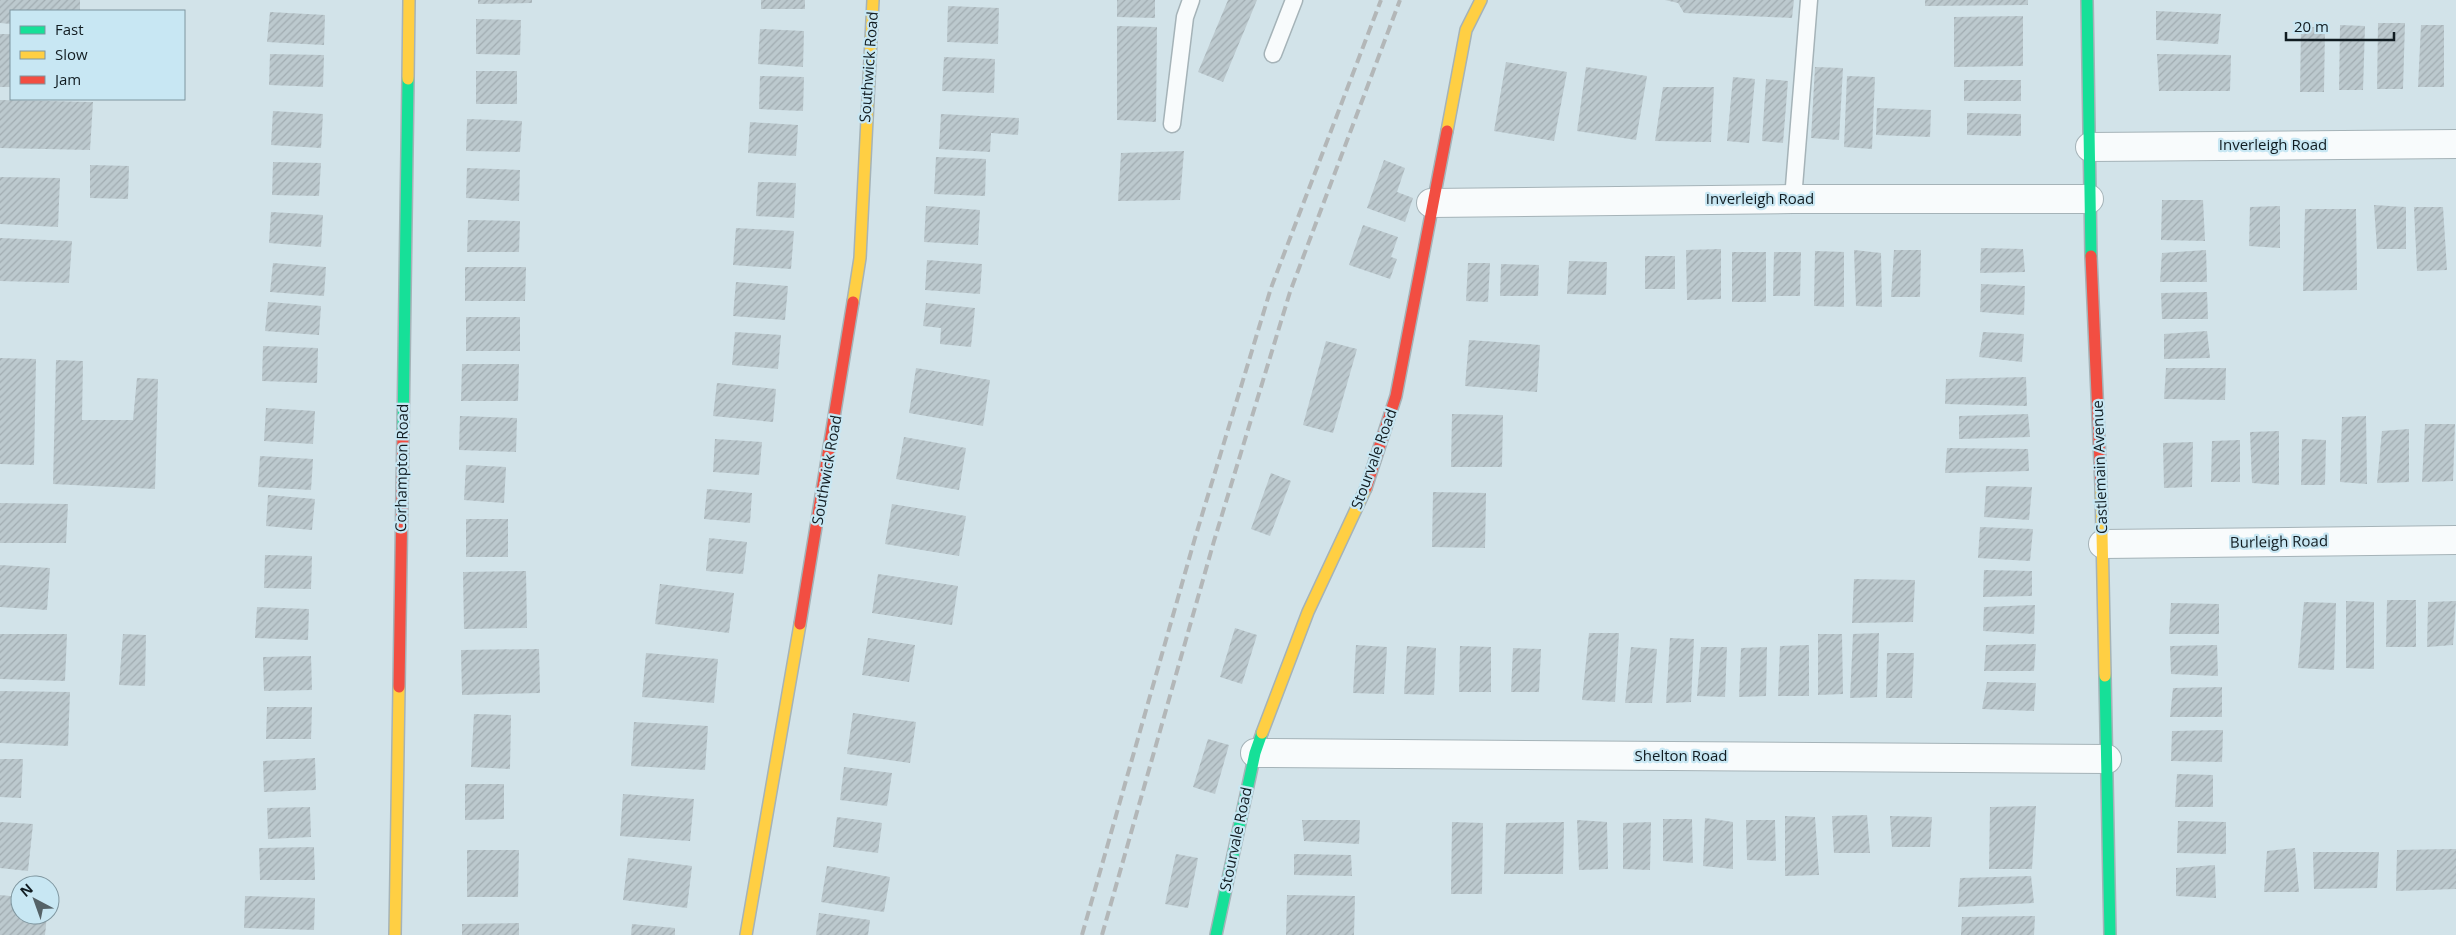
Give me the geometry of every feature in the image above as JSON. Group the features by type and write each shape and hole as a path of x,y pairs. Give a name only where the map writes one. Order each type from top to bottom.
{"street":[{"name":"Corhampton Road","path":"395,935 409,0"},
{"name":"Southwick Road","path":"746,935 835,423 860,258 873,0"},
{"name":"Stourvale Road","path":"1216,935 1255,753 1308,612 1364,493 1396,396 1466,30 1481,0"},
{"name":"Castlemain Avenue","path":"2086,0 2090,146 2089,199 2103,544 2110,935"},
{"name":"Inverleigh Road","path":"2090,146 2456,144"},
{"name":"Inverleigh Road","path":"1432,203 1793,199 2089,199"},
{"name":"Burleigh Road","path":"2103,544 2456,540"},
{"name":"Shelton Road","path":"1255,753 2106,759"}],"lane":[{"path":"1172,124 1185,17 1191,0"},
{"path":"1272,54 1294,0"},
{"path":"1793,199 1809,0"}],"building":[{"path":"0,0 80,0 80,10 10,10 10,24 0,23"},
{"path":"478,0 532,0 532,3 478,4"},
{"path":"761,0 805,0 805,9 761,9"},
{"path":"1117,0 1155,0 1155,18 1117,17"},
{"path":"1228,0 1257,0 1223,82 1198,72"},
{"path":"1665,0 1794,0 1792,18 1684,13 1678,3"},
{"path":"1925,0 2028,0 2028,5 1925,6"},
{"path":"948,6 999,8 998,44 947,42"},
{"path":"2156,11 2221,14 2218,44 2156,40"},
{"path":"270,12 325,15 324,45 267,42"},
{"path":"2023,16 2023,66 1954,67 1954,17"},
{"path":"476,19 521,20 520,55 476,54"},
{"path":"2378,23 2405,23 2403,89 2377,89"},
{"path":"2340,25 2365,26 2363,90 2339,90"},
{"path":"2421,25 2444,25 2444,87 2418,87"},
{"path":"1117,26 1157,27 1156,122 1117,120"},
{"path":"2301,27 2325,27 2324,92 2300,92"},
{"path":"760,29 804,31 803,67 758,64"},
{"path":"0,34 10,34 10,87 0,87"},
{"path":"270,54 324,55 323,87 269,85"},
{"path":"2157,54 2231,55 2230,91 2159,91"},
{"path":"944,57 995,59 994,93 942,91"},
{"path":"1506,62 1567,72 1554,141 1494,131"},
{"path":"1586,67 1647,76 1636,140 1577,131"},
{"path":"1815,67 1843,68 1839,140 1811,138"},
{"path":"476,71 517,71 517,104 476,104"},
{"path":"760,76 804,77 803,111 759,109"},
{"path":"1847,76 1875,77 1872,149 1844,147"},
{"path":"1733,77 1755,79 1749,143 1727,141"},
{"path":"1766,79 1788,81 1783,143 1762,141"},
{"path":"1964,80 2021,80 2021,101 1964,101"},
{"path":"1663,87 1714,87 1711,142 1655,141"},
{"path":"0,100 93,102 90,150 0,148"},
{"path":"1877,108 1931,110 1930,137 1876,135"},
{"path":"273,111 323,114 321,148 271,145"},
{"path":"1967,113 2021,114 2021,136 1967,135"},
{"path":"941,114 1019,118 1018,135 991,133 990,152 939,149"},
{"path":"467,119 522,121 520,152 466,151"},
{"path":"750,122 798,125 796,156 748,153"},
{"path":"1184,151 1180,200 1118,201 1121,153"},
{"path":"936,157 986,159 985,196 934,194"},
{"path":"1384,160 1405,168 1397,192 1413,198 1405,222 1367,208"},
{"path":"273,162 321,163 319,196 272,195"},
{"path":"90,165 129,166 128,199 90,198"},
{"path":"467,168 520,170 519,201 466,198"},
{"path":"0,177 60,178 58,227 0,224"},
{"path":"758,182 796,183 794,218 756,216"},
{"path":"2162,200 2203,200 2205,241 2161,240"},
{"path":"2374,205 2406,207 2406,249 2377,249"},
{"path":"926,206 980,210 978,245 924,242"},
{"path":"2280,206 2280,248 2249,246 2250,207"},
{"path":"2414,207 2443,207 2447,270 2417,271"},
{"path":"2305,209 2356,209 2357,290 2303,291"},
{"path":"271,212 323,215 321,247 269,243"},
{"path":"468,220 520,221 519,252 467,252"},
{"path":"1363,225 1398,237 1391,257 1397,259 1390,279 1349,265"},
{"path":"736,228 794,231 791,269 733,265"},
{"path":"0,238 72,241 69,283 0,281"},
{"path":"1981,248 2023,249 2025,272 1980,273"},
{"path":"1721,249 1721,299 1687,300 1686,250"},
{"path":"1854,250 1881,253 1882,307 1856,306"},
{"path":"1894,250 1921,250 1920,297 1891,297"},
{"path":"2206,250 2207,282 2160,282 2162,253"},
{"path":"1815,251 1844,252 1844,307 1814,306"},
{"path":"1732,252 1766,252 1766,302 1732,302"},
{"path":"1774,252 1801,252 1800,296 1773,296"},
{"path":"1645,256 1675,256 1675,289 1645,289"},
{"path":"927,260 982,264 980,294 925,290"},
{"path":"1569,261 1607,262 1606,295 1567,294"},
{"path":"273,263 326,267 324,296 270,292"},
{"path":"1468,263 1490,263 1488,302 1466,301"},
{"path":"1501,264 1539,265 1538,296 1500,296"},
{"path":"465,267 526,267 525,301 465,301"},
{"path":"736,282 788,286 785,320 733,316"},
{"path":"1981,284 2025,286 2024,315 1980,312"},
{"path":"2207,292 2208,319 2162,319 2161,293"},
{"path":"268,302 321,306 319,335 265,331"},
{"path":"926,303 975,308 971,347 940,344 941,328 923,326"},
{"path":"466,317 520,317 520,351 466,351"},
{"path":"2207,331 2210,358 2164,359 2164,334"},
{"path":"735,332 781,335 778,369 732,365"},
{"path":"1983,332 2024,334 2022,362 1979,357"},
{"path":"1469,340 1540,345 1537,392 1465,386"},
{"path":"1326,341 1357,349 1333,433 1303,425"},
{"path":"263,346 318,348 317,383 262,381"},
{"path":"0,358 36,359 34,465 0,464"},
{"path":"56,360 83,361 82,420 133,420 137,378 158,379 155,489 53,484"},
{"path":"462,364 519,364 518,401 461,401"},
{"path":"916,368 990,380 983,426 909,413"},
{"path":"2166,368 2226,368 2225,400 2164,399"},
{"path":"2026,377 2027,406 1945,404 1946,379"},
{"path":"717,383 776,389 773,422 713,416"},
{"path":"266,408 315,411 313,444 264,441"},
{"path":"1452,414 1503,415 1502,467 1451,467"},
{"path":"2028,414 2030,437 1959,439 1959,416"},
{"path":"460,416 517,418 516,452 459,450"},
{"path":"2366,416 2367,484 2340,482 2342,417"},
{"path":"2425,424 2455,424 2453,481 2422,482"},
{"path":"2409,429 2409,482 2377,483 2382,431"},
{"path":"2279,431 2279,485 2252,483 2250,432"},
{"path":"904,437 966,448 959,490 896,479"},
{"path":"715,439 762,442 759,475 713,472"},
{"path":"2302,439 2326,440 2325,485 2301,485"},
{"path":"2240,440 2240,482 2211,482 2212,441"},
{"path":"2193,442 2192,487 2164,488 2163,443"},
{"path":"1947,448 2028,449 2029,471 1945,473"},
{"path":"260,456 313,459 311,490 258,487"},
{"path":"466,465 506,467 504,503 464,500"},
{"path":"1271,473 1291,481 1270,536 1251,529"},
{"path":"1986,486 2032,487 2029,520 1984,517"},
{"path":"707,489 752,493 750,523 704,519"},
{"path":"1433,492 1486,493 1485,548 1432,547"},
{"path":"268,495 315,499 312,530 266,526"},
{"path":"0,503 68,504 66,543 0,543"},
{"path":"892,504 966,516 959,556 885,544"},
{"path":"466,519 508,519 508,557 466,557"},
{"path":"1980,527 2033,529 2030,561 1978,558"},
{"path":"709,538 747,542 743,574 706,571"},
{"path":"265,555 312,556 311,589 264,588"},
{"path":"0,565 50,568 47,610 0,607"},
{"path":"1984,570 2032,571 2032,596 1983,597"},
{"path":"526,571 527,628 464,629 463,572"},
{"path":"878,574 958,586 952,625 872,613"},
{"path":"1854,579 1915,580 1913,622 1852,623"},
{"path":"660,584 734,593 729,633 655,624"},
{"path":"2387,600 2416,600 2416,647 2386,647"},
{"path":"2346,601 2374,602 2374,669 2346,668"},
{"path":"2456,601 2453,645 2427,647 2428,602"},
{"path":"2304,602 2336,603 2334,670 2298,668"},
{"path":"2171,603 2219,604 2219,634 2169,634"},
{"path":"2035,605 2034,634 1983,631 1984,607"},
{"path":"257,607 309,609 308,640 255,638"},
{"path":"1235,628 1257,635 1242,684 1220,677"},
{"path":"1589,633 1619,633 1615,702 1582,700"},
{"path":"1879,633 1877,697 1850,698 1853,634"},
{"path":"0,634 67,634 65,681 0,679"},
{"path":"123,634 146,635 145,686 119,685"},
{"path":"1818,634 1842,634 1843,694 1818,695"},
{"path":"868,638 915,645 909,682 862,675"},
{"path":"1670,638 1694,639 1691,702 1666,703"},
{"path":"2036,644 2034,671 1984,671 1986,645"},
{"path":"1356,645 1387,647 1384,694 1353,693"},
{"path":"1809,645 1809,696 1778,696 1780,646"},
{"path":"2217,645 2218,676 2171,674 2170,646"},
{"path":"1407,646 1436,648 1434,695 1404,694"},
{"path":"1460,646 1491,647 1491,692 1459,692"},
{"path":"1631,647 1657,649 1652,703 1625,703"},
{"path":"1701,647 1727,647 1725,697 1697,696"},
{"path":"1767,647 1766,696 1739,697 1741,648"},
{"path":"1513,648 1541,649 1539,692 1511,692"},
{"path":"539,649 540,693 462,695 461,650"},
{"path":"646,653 718,659 714,703 642,697"},
{"path":"1887,653 1914,653 1912,698 1886,698"},
{"path":"311,656 312,690 264,691 263,657"},
{"path":"1987,682 2036,683 2034,711 1982,709"},
{"path":"2222,687 2222,717 2170,717 2173,688"},
{"path":"0,691 70,692 68,746 0,743"},
{"path":"267,707 312,707 311,739 266,739"},
{"path":"853,713 916,722 910,763 847,754"},
{"path":"474,714 511,715 510,769 471,767"},
{"path":"634,722 708,726 705,770 631,766"},
{"path":"2223,730 2222,762 2171,761 2172,731"},
{"path":"1208,739 1229,745 1215,794 1193,787"},
{"path":"315,758 316,790 264,792 263,761"},
{"path":"0,759 23,759 21,798 0,797"},
{"path":"844,767 892,773 887,806 840,800"},
{"path":"2177,774 2213,775 2213,807 2175,807"},
{"path":"465,784 504,784 504,819 465,820"},
{"path":"623,794 694,799 690,841 620,836"},
{"path":"2036,806 2032,869 1989,869 1990,807"},
{"path":"310,807 311,837 268,839 267,808"},
{"path":"1867,815 1870,853 1834,853 1832,816"},
{"path":"1785,816 1815,817 1819,875 1785,876"},
{"path":"1890,816 1932,817 1930,847 1892,847"},
{"path":"837,817 882,823 878,853 833,847"},
{"path":"1705,818 1733,822 1733,869 1703,866"},
{"path":"1663,819 1692,819 1693,863 1663,861"},
{"path":"1302,820 1360,820 1359,844 1304,841"},
{"path":"1577,820 1607,822 1608,869 1579,870"},
{"path":"1746,820 1775,820 1776,861 1747,860"},
{"path":"2178,821 2226,822 2226,854 2177,853"},
{"path":"0,822 33,824 28,871 0,868"},
{"path":"1452,822 1483,823 1482,894 1451,894"},
{"path":"1564,822 1563,874 1504,874 1506,823"},
{"path":"1651,822 1650,870 1623,869 1623,823"},
{"path":"314,847 315,880 260,880 259,848"},
{"path":"2295,848 2299,892 2264,892 2267,851"},
{"path":"2456,849 2456,889 2396,891 2397,850"},
{"path":"467,850 519,850 518,897 467,897"},
{"path":"2313,852 2379,852 2377,888 2314,889"},
{"path":"1176,854 1198,858 1188,908 1165,904"},
{"path":"1294,854 1351,855 1352,876 1294,875"},
{"path":"628,858 692,866 687,908 623,900"},
{"path":"2215,865 2216,898 2176,896 2176,868"},
{"path":"827,866 890,877 884,912 821,902"},
{"path":"2031,876 2034,903 1958,907 1960,878"},
{"path":"0,895 10,896 10,925 46,925 45,935 0,935"},
{"path":"1287,895 1355,896 1354,935 1286,935"},
{"path":"245,896 315,898 314,930 244,928"},
{"path":"819,913 870,920 868,935 816,935"},
{"path":"2035,916 2034,935 1961,935 1962,917"},
{"path":"519,923 519,935 462,935 462,924"},
{"path":"632,924 675,928 675,935 631,935"}],"railway":[{"path":"1082,935 1195,538 1271,288 1381,0"},
{"path":"1102,935 1214,541 1290,292 1400,0"}],"traffic: fast":[{"path":"2087,0 2091,256"},
{"path":"403,431 408,79"},
{"path":"2105,676 2110,935"},
{"path":"1216,935 1255,753 1262,733"}],"traffic: slow":[{"path":"408,79 409,0"},
{"path":"853,302 860,258 873,0"},
{"path":"1447,131 1466,30 1481,0"},
{"path":"2101,486 2105,676"},
{"path":"1262,733 1308,612 1366,488"},
{"path":"746,935 800,624"},
{"path":"395,935 399,687"}],"traffic: jam":[{"path":"1366,488 1396,396 1447,131"},
{"path":"2091,256 2101,486"},
{"path":"800,624 853,302"},
{"path":"399,687 403,431"}]}
